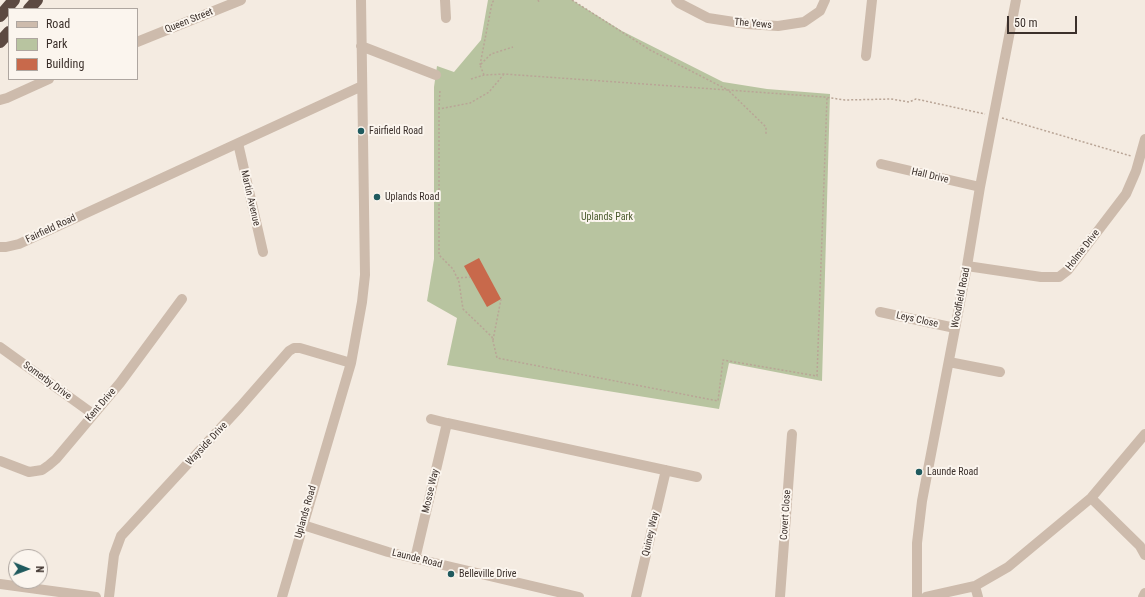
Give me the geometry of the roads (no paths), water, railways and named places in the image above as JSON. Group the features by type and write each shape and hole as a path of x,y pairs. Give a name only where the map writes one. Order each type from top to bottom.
{"highway":[{"path":"0,16 14,0"},
{"path":"30,8 37,0"},
{"path":"0,42 8,33"}],"street":[{"name":"Queen Street","path":"138,42 241,0"},
{"name":"Uplands Road","path":"282,597 351,362 362,302 365,275 361,0"},
{"path":"444,0 446,18"},
{"name":"The Yews","path":"676,0 678,3 708,18 747,24 778,26 804,22 820,11 825,0"},
{"path":"866,56 872,0"},
{"name":"Woodfield Road","path":"917,597 916,543 922,501 968,266 980,187 1016,0"},
{"path":"361,46 436,75"},
{"path":"0,100 48,80"},
{"name":"Fairfield Road","path":"0,248 19,244 362,86"},
{"name":"Holme Drive","path":"968,266 1041,277 1059,277 1068,270 1126,194 1136,171 1145,139"},
{"name":"Martin Avenue","path":"238,143 263,252"},
{"name":"Hall Drive","path":"881,164 980,187"},
{"name":"Kent Drive","path":"0,461 29,472 36,472 42,470 56,459 120,383 182,299"},
{"name":"Leys Close","path":"880,312 955,328"},
{"name":"Somerby Drive","path":"0,347 93,414"},
{"name":"Wayside Drive","path":"109,597 114,555 121,536 240,407 289,351 294,348 300,348 351,362"},
{"path":"949,362 1000,372"},
{"path":"431,418 447,423 697,477"},
{"name":"Mosse Way","path":"416,559 447,423"},
{"name":"Covert Close","path":"780,597 792,434"},
{"path":"926,597 975,586 1008,567 1091,498 1145,434"},
{"name":"Quiney Way","path":"636,597 666,470"},
{"path":"1091,498 1140,546 1145,555"},
{"name":"Launde Road","path":"303,526 388,552 579,597"},
{"path":"0,584 96,597"},
{"path":"975,586 978,597"}],"place":[{"name":"Fairfield Road","path":"361,131"},
{"name":"Uplands Road","path":"377,197"},
{"name":"Launde Road","path":"919,472"},
{"name":"Belleville Drive","path":"451,574"}],"park label":[{"name":"Uplands Park","path":"607,217"}]}
